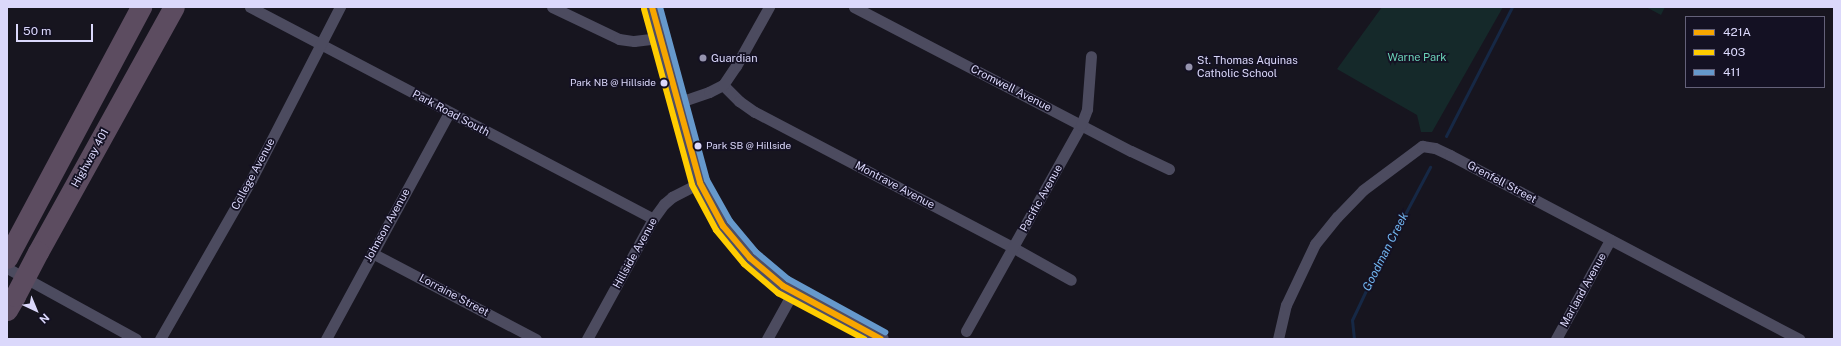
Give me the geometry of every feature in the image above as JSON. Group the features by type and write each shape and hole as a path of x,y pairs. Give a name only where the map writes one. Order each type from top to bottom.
{"highway":[{"path":"11,250 141,7"},
{"name":"Highway 401","path":"11,303 174,7"}],"main road":[{"path":"652,7 700,183 723,226 740,248 766,274 793,292 881,339"}],"street":[{"name":"Park Road South","path":"250,7 653,219"},
{"name":"College Avenue","path":"160,339 251,180 319,44 340,7"},
{"path":"552,7 619,39 634,41 660,38"},
{"path":"677,103 709,92 723,85 736,66 769,7"},
{"name":"Cromwell Avenue","path":"854,7 1081,125 1169,168"},
{"name":"Pacific Avenue","path":"966,331 1014,248 1081,125 1087,109 1091,56"},
{"name":"Montrave Avenue","path":"723,85 739,101 755,112 1014,248 1070,280"},
{"name":"Johnson Avenue","path":"326,339 449,112"},
{"name":"Grenfell Street","path":"1278,339 1286,305 1315,244 1363,190 1422,146 1435,148 1450,155 1799,339"},
{"name":"Hillside Avenue","path":"587,339 653,219 664,204 672,197 700,183"},
{"name":"Marland Avenue","path":"1556,339 1610,240"},
{"name":"Lorraine Street","path":"372,253 536,339"},
{"path":"7,268 136,339"},
{"path":"767,339 793,292"}],"green space":[{"name":"Warne Park","path":"1382,7 1503,7 1432,132 1421,132 1417,115 1337,69"},
{"path":"1646,7 1665,7 1661,15"}],"waterway":[{"name":"Goodman Creek","path":"1446,136 1512,7"},
{"name":"Goodman Creek","path":"1354,339 1352,320 1379,263 1430,167"}],"transit line":[{"name":"421A","path":"652,7 700,183 723,226 750,258 783,286 881,339"},
{"name":"411","path":"660,7 707,180 730,221 756,252 788,279 885,332"},
{"name":"403","path":"644,9 692,185 716,230 744,264 778,293 864,339"}],"place":[{"name":"Guardian","path":"703,58"},
{"name":"St. Thomas Aquinas Catholic School","path":"1189,67"},
{"name":"Park NB @ Hillside","path":"664,83"},
{"name":"Park SB @ Hillside","path":"698,146"}]}
